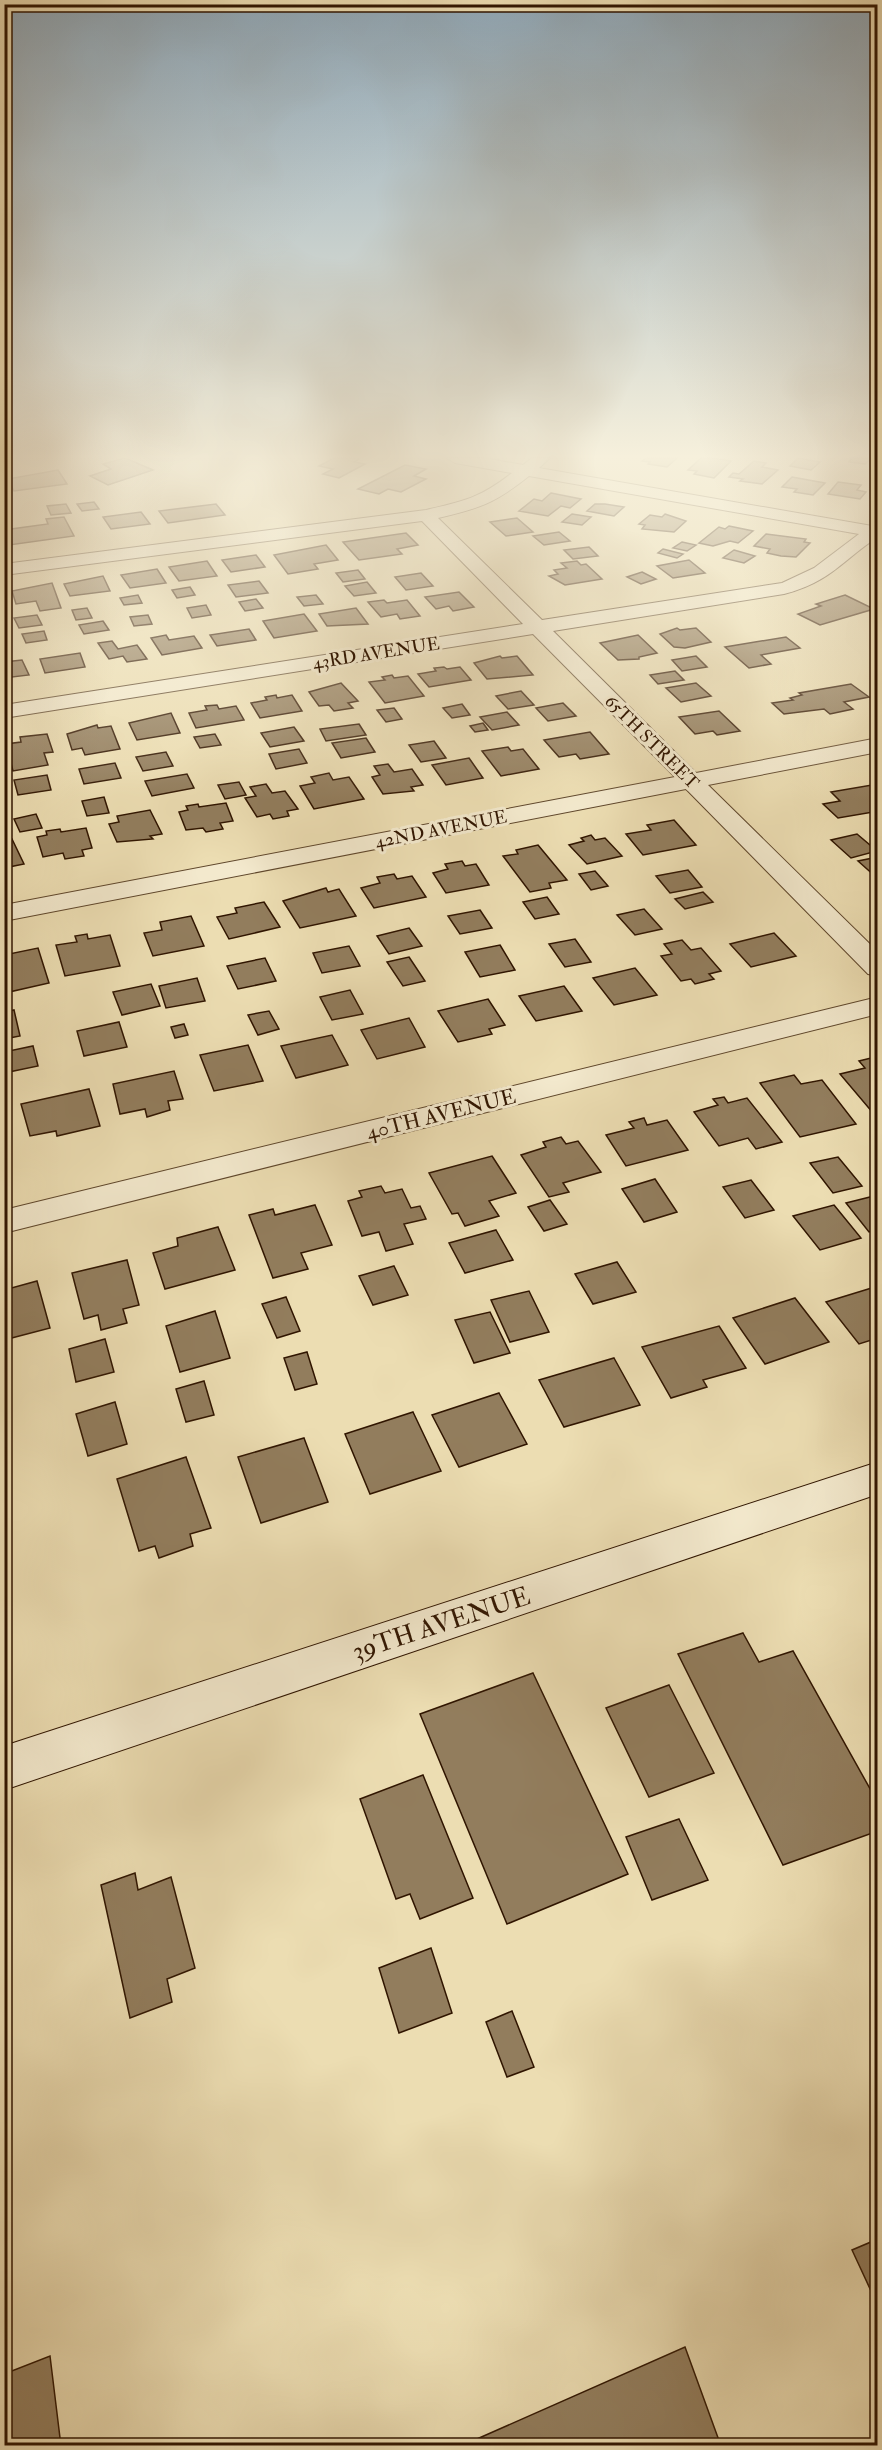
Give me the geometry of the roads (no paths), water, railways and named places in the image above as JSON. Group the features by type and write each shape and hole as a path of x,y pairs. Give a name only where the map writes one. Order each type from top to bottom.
{"street":[{"name":"65TH STREET","path":"483,572 878,968"},
{"name":"43RD AVENUE","path":"4,712 806,583 822,572"},
{"name":"42ND AVENUE","path":"4,913 878,745"},
{"name":"40TH AVENUE","path":"4,1222 878,1005"},
{"name":"39TH AVENUE","path":"4,1768 878,1478"}]}
